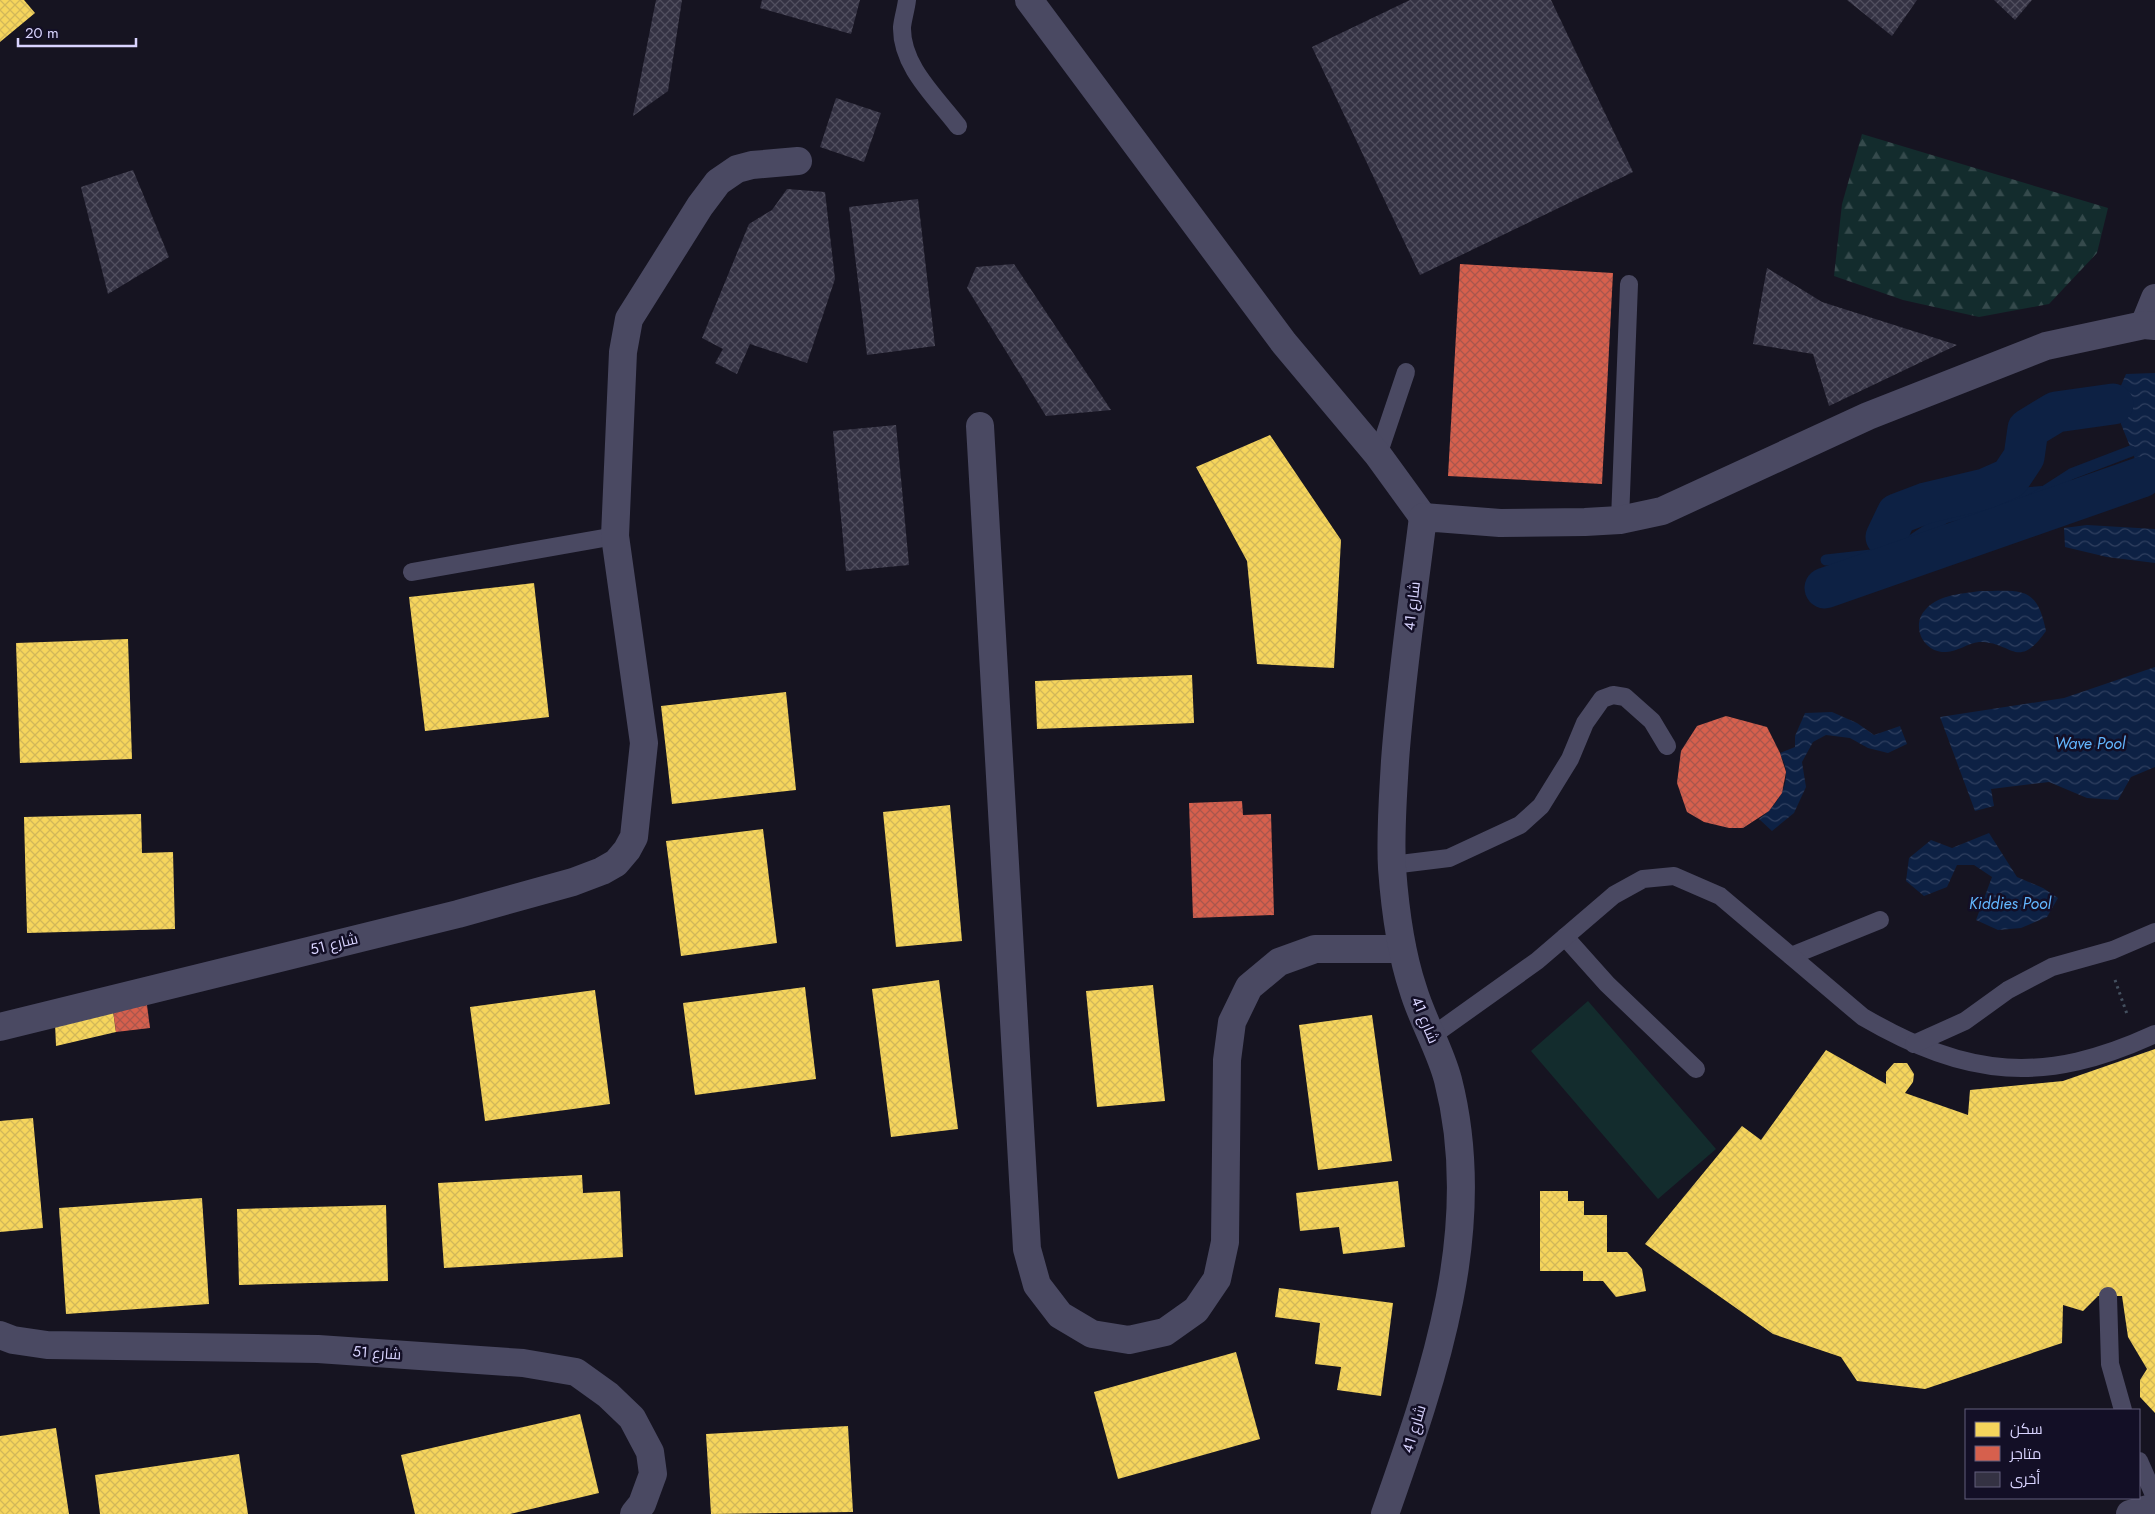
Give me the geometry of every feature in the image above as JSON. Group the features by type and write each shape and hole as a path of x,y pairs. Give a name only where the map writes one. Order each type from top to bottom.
{"street":[{"path":"1029,0 1284,343 1378,455 1423,517 1500,523 1585,522 1620,520 1662,511 1868,416 2046,346 2150,326 2155,298"},
{"name":"شارع 51","path":"0,1028 458,914 573,882 602,871 616,863 627,850 634,836 644,743 615,536 623,352 629,319 700,206 718,182 738,169 752,165 798,161"},
{"path":"980,426 1027,1249 1037,1285 1060,1315 1092,1334 1129,1340 1165,1332 1196,1310 1217,1279 1225,1242 1227,1060 1232,1022 1249,987 1279,962 1314,949 1402,949"},
{"name":"شارع 41","path":"1385,1514 1443,1336 1461,1223 1460,1168 1456,1123 1447,1079 1432,1036 1413,991 1402,949 1397,923 1392,865 1391,818 1399,704 1423,517"},
{"name":"شارع 51","path":"0,1335 12,1340 47,1345 318,1349 522,1362 576,1372 608,1395 632,1418 650,1452 653,1474 642,1504 634,1514"},
{"path":"2130,1514 2155,1508"}],"lane":[{"path":"908,0 902,27 905,50 917,75 958,126"},
{"path":"1620,520 1629,284"},
{"path":"1378,455 1406,372"},
{"path":"412,572 615,536"},
{"path":"1392,865 1449,858 1520,825 1541,806 1570,760 1586,722 1602,699 1613,695 1625,697 1652,722 1667,746"},
{"path":"1432,1036 1519,975 1614,895 1644,879 1674,876 1720,896 1863,1017 1914,1044 1949,1058 1993,1068 2038,1068 2089,1060 2155,1034"},
{"path":"1791,956 1880,920"},
{"path":"1914,1044 1964,1020 2008,990 2052,967 2113,950 2155,932"},
{"path":"1565,937 1607,984 1696,1069"},
{"path":"2108,1296 2110,1364 2123,1409"},
{"path":"2140,1463 2155,1497"}],"path":[{"path":"2112,972 2129,1018"}],"green space":[{"path":"1862,134 2108,208 2097,253 2049,304 1979,317 1903,300 1834,276 1842,204"},
{"path":"1588,1001 1716,1149 1658,1199 1531,1051"}],"water":[{"path":"2155,373 2155,486 2147,489 2113,404 2126,374"},
{"path":"2087,525 2155,529 2155,563 2107,557 2065,547 2064,528"},
{"path":"1980,591 2017,592 2032,598 2038,605 2046,631 2028,650 2021,652 2014,652 1990,643 1979,642 1946,652 1931,648 1925,643 1921,637 1919,623 1921,615 1926,609 1944,598"},
{"name":"Wave Pool","path":"2155,667 2155,767 2131,777 2118,800 2087,798 2049,782 1991,789 1994,806 1975,811 1940,717 2064,698"},
{"path":"1832,712 1857,723 1874,735 1900,726 1907,744 1888,753 1868,748 1850,738 1826,735 1813,742 1802,762 1806,787 1794,813 1772,831 1759,819 1770,810 1784,786 1786,770 1780,753 1795,747 1795,736 1805,713"},
{"name":"Kiddies Pool","path":"1989,833 2017,877 2043,888 2058,898 2047,917 2021,928 1998,930 1976,920 1992,877 1974,865 1957,865 1947,887 1924,896 1906,881 1909,858 1931,840 1952,848"}],"building: سكن":[{"path":"0,0 24,0 35,13 0,42"},
{"path":"1270,435 1341,540 1334,668 1257,664 1247,561 1196,467"},
{"path":"534,583 549,717 425,731 409,597"},
{"path":"128,639 132,759 20,763 16,643"},
{"path":"1192,675 1194,723 1037,729 1035,681"},
{"path":"786,692 796,790 672,804 661,706"},
{"path":"950,805 962,941 896,947 883,812"},
{"path":"141,814 142,853 173,852 175,929 27,933 24,817"},
{"path":"763,829 777,943 681,956 666,841"},
{"path":"939,980 958,1129 891,1137 872,989"},
{"path":"1153,985 1165,1101 1097,1107 1086,991"},
{"path":"805,987 816,1079 695,1095 683,1003"},
{"path":"595,990 610,1104 485,1121 470,1007"},
{"path":"113,1010 116,1032 56,1046 55,1023"},
{"path":"1372,1015 1392,1161 1318,1170 1299,1025"},
{"path":"2155,1049 2155,1413 2140,1397 2140,1380 2147,1369 2128,1337 2122,1296 2098,1296 2083,1311 2063,1305 2062,1343 1925,1389 1857,1381 1841,1357 1773,1334 1645,1244 1742,1126 1761,1140 1826,1050 1886,1084 1886,1072 1894,1063 1907,1063 1914,1074 1913,1082 1905,1093 1968,1115 1970,1090 2063,1081"},
{"path":"33,1118 43,1228 0,1232 0,1121"},
{"path":"582,1175 583,1193 620,1191 623,1257 444,1268 438,1183"},
{"path":"1398,1181 1405,1247 1343,1254 1339,1227 1300,1231 1296,1193"},
{"path":"1540,1191 1568,1191 1568,1201 1584,1201 1584,1215 1607,1215 1607,1252 1627,1252 1642,1269 1646,1291 1616,1297 1603,1281 1583,1281 1583,1271 1540,1271"},
{"path":"202,1198 209,1304 66,1314 59,1208"},
{"path":"386,1205 388,1281 239,1285 237,1209"},
{"path":"1279,1288 1393,1303 1381,1396 1337,1390 1341,1367 1315,1364 1320,1323 1275,1317"},
{"path":"1236,1352 1260,1439 1118,1479 1094,1392"},
{"path":"580,1414 599,1493 510,1514 415,1514 401,1455"},
{"path":"848,1426 853,1512 711,1514 706,1434"},
{"path":"56,1428 69,1514 0,1514 0,1436"},
{"path":"239,1454 248,1514 100,1514 95,1475"}],"building: متاجر":[{"path":"1460,264 1613,273 1602,484 1448,476"},
{"path":"1726,716 1767,727 1780,753 1786,772 1782,793 1769,811 1743,828 1729,828 1704,822 1687,812 1677,783 1681,751 1697,726"},
{"path":"1242,801 1243,815 1271,814 1274,915 1193,918 1189,803"},
{"path":"147,1005 150,1028 116,1032 113,1010"}],"building: أخرى":[{"path":"656,0 682,0 668,91 633,116"},
{"path":"762,0 860,0 851,34 760,8"},
{"path":"1410,0 1551,0 1633,172 1420,275 1312,47"},
{"path":"1847,0 1917,0 1892,36"},
{"path":"1994,0 2032,0 2015,20"},
{"path":"836,98 881,113 864,162 820,147"},
{"path":"133,170 169,257 108,294 81,187"},
{"path":"787,189 825,192 835,279 807,363 750,344 737,374 715,363 723,349 702,338 749,224 772,210"},
{"path":"918,199 935,346 867,355 849,207"},
{"path":"1014,264 1111,410 1046,416 967,288 976,267"},
{"path":"1767,268 1822,302 1957,345 1829,406 1813,354 1753,344"},
{"path":"896,425 909,565 846,571 833,431"}],"waterway":[{"path":"1886,537 1897,514 1926,503 1985,489 2010,478 2024,457 2028,429 2056,412 2113,404"},
{"path":"1826,560 1871,555 1900,548 1945,518 1968,512 1998,514 2023,505 2071,474 2131,451"},
{"path":"1914,539 1946,535 1979,518 2004,501 2023,493 2075,489 2137,464"},
{"path":"1825,588 2142,477"},
{"path":"1831,574 1863,559"}]}
